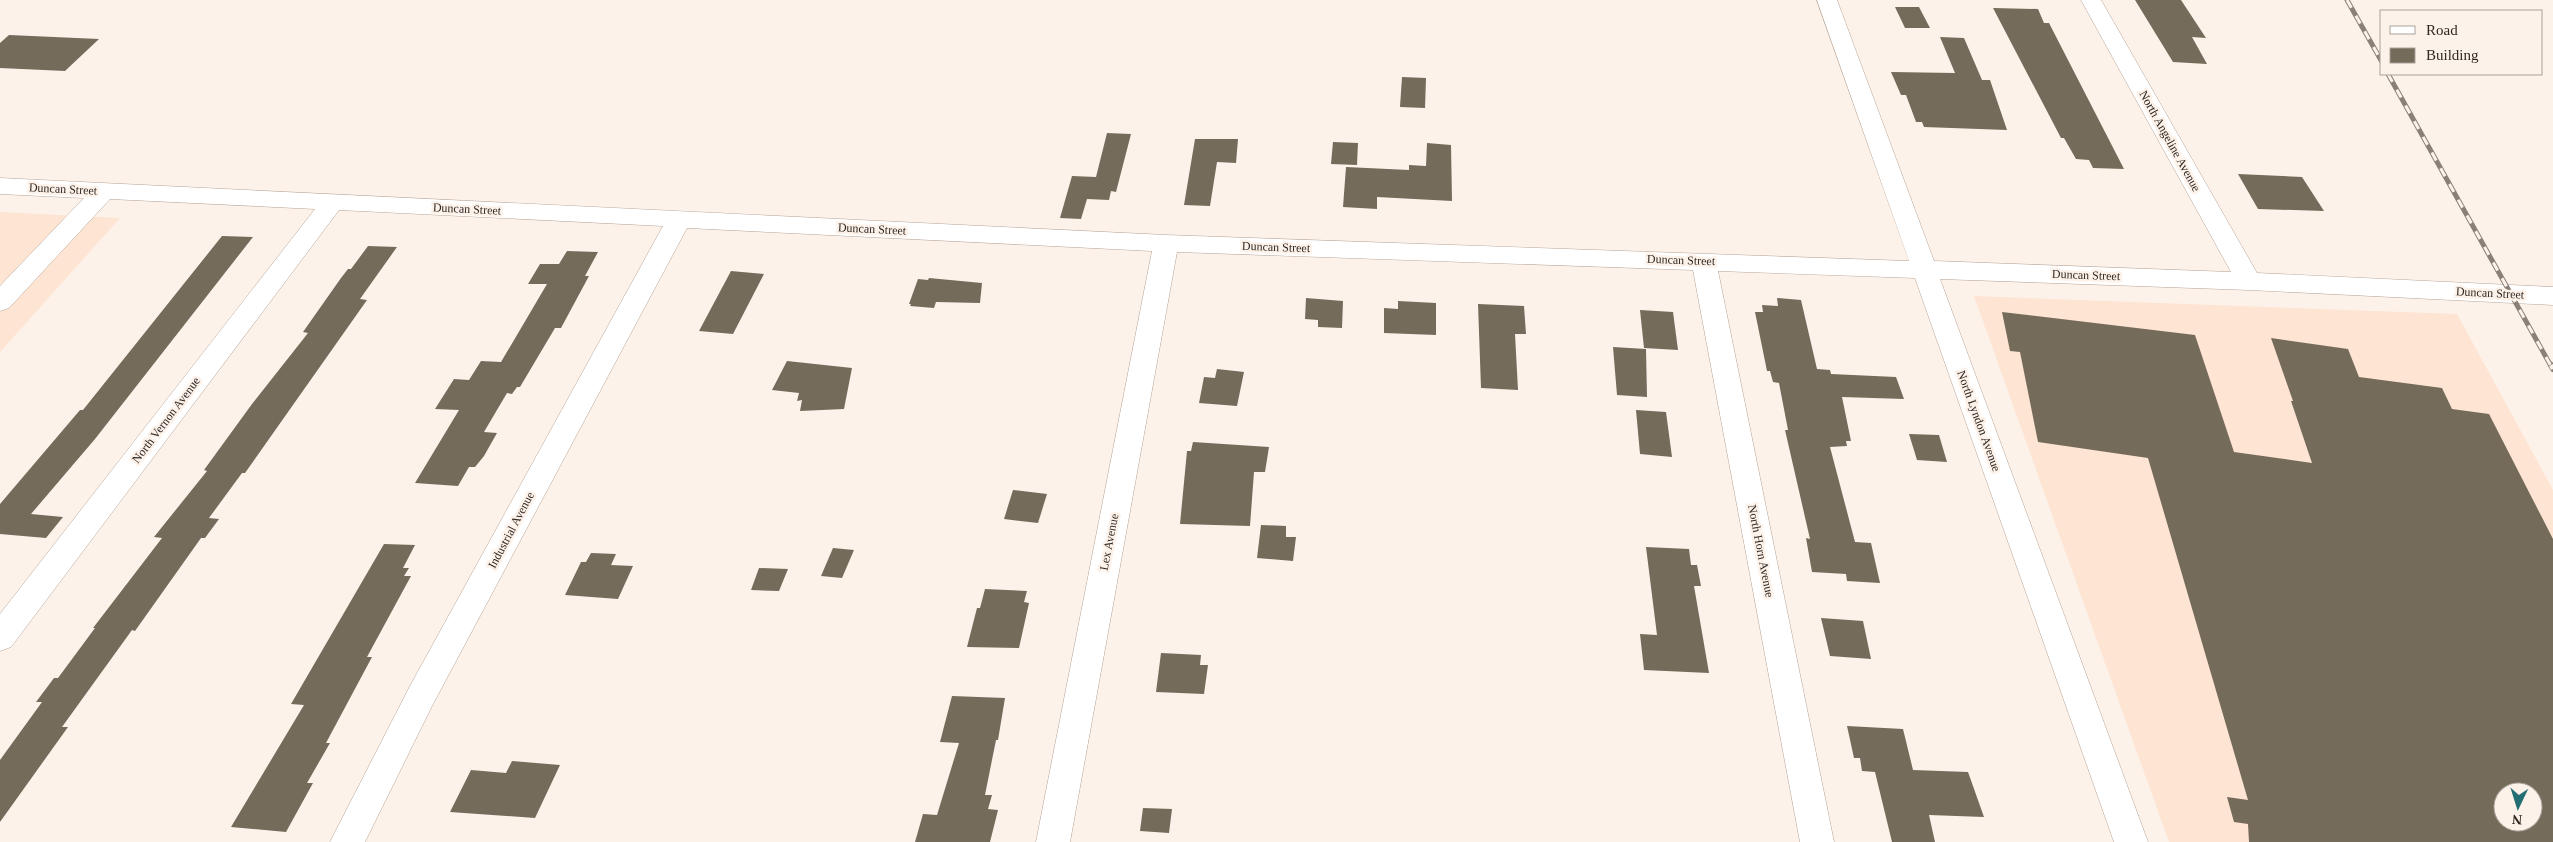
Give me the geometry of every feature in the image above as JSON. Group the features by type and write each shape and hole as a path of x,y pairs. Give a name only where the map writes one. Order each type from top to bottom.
{"street":[{"name":"North Lyndon Avenue","path":"1827,0 2130,842"},
{"name":"North Angeline Avenue","path":"2091,0 2249,281"},
{"name":"Duncan Street","path":"0,186 1166,243 2249,281 2553,296"},
{"path":"0,302 104,191"},
{"name":"North Vernon Avenue","path":"0,638 333,202"},
{"name":"Industrial Avenue","path":"347,842 421,696 679,219"},
{"name":"Lex Avenue","path":"1053,842 1166,243"},
{"name":"North Horn Avenue","path":"1704,261 1817,842"}],"shaded area":[{"path":"0,212 120,218 0,352"},
{"path":"1974,296 2457,314 2553,490 2553,842 2169,842"}],"building":[{"path":"2135,0 2181,0 2206,38 2192,37 2207,64 2173,62"},
{"path":"1895,7 1919,7 1930,28 1905,28"},
{"path":"1993,8 2038,9 2044,23 2049,23 2124,169 2093,168 2089,160 2076,159 2064,138 2061,138"},
{"path":"9,35 99,39 65,71 0,68 0,43"},
{"path":"1940,37 1964,38 1982,80 1990,80 2007,130 1924,127 1922,122 1916,122 1906,95 1901,95 1891,72 1955,73"},
{"path":"1402,77 1426,78 1425,108 1400,107"},
{"path":"1107,133 1131,134 1116,192 1111,191 1109,200 1087,199 1081,219 1060,218 1072,176 1096,177"},
{"path":"1195,139 1238,139 1236,163 1217,162 1210,206 1184,205"},
{"path":"1333,142 1358,143 1357,165 1331,164"},
{"path":"1427,143 1451,145 1452,201 1377,197 1377,209 1343,207 1346,167 1409,170 1409,165 1426,166"},
{"path":"2238,174 2302,177 2324,211 2258,209"},
{"path":"222,236 253,237 95,439 31,514 63,517 46,538 0,534 0,504 80,410 83,410"},
{"path":"368,246 397,247 360,299 367,300 245,473 242,473 209,518 219,519 205,538 201,538 135,631 132,630 62,727 68,727 0,822 0,760 42,702 36,702 54,678 58,678 95,628 93,628 162,538 154,537 207,471 204,470 252,404 308,333 303,332 341,278 348,269 351,269"},
{"path":"567,251 598,252 585,276 589,276 561,328 555,328 520,387 517,387 512,394 507,393 484,432 497,433 484,456 475,467 469,467 458,486 415,483 459,410 435,409 454,379 469,380 481,361 501,362 547,284 528,284 540,264 559,264"},
{"path":"731,271 764,274 733,334 699,331"},
{"path":"929,278 982,283 980,303 936,302 934,308 910,306 911,304 909,304 918,279 928,280"},
{"path":"1306,298 1343,301 1342,328 1318,327 1318,320 1305,319"},
{"path":"1777,298 1801,300 1817,369 1830,370 1831,374 1896,377 1904,399 1842,397 1851,441 1846,441 1847,446 1830,447 1855,542 1871,543 1880,583 1847,581 1846,574 1812,572 1806,538 1810,539 1785,430 1788,430 1779,383 1773,382 1770,371 1767,371 1755,312 1763,312 1762,305 1778,306"},
{"path":"1398,301 1436,303 1436,335 1384,333 1384,308 1398,309"},
{"path":"1478,304 1524,306 1526,334 1515,334 1518,390 1481,388"},
{"path":"1640,310 1673,312 1678,350 1644,348"},
{"path":"2002,312 2195,335 2234,452 2312,463 2271,338 2348,349 2359,377 2442,388 2452,409 2489,414 2553,539 2553,842 2249,842 2248,824 2234,822 2227,797 2248,800 2148,458 2038,442 2020,352 2010,351"},
{"path":"1613,347 1646,349 1647,397 1617,395"},
{"path":"787,361 852,368 844,409 800,411 802,400 797,401 799,393 772,390"},
{"path":"1217,369 1244,372 1237,406 1199,403 1204,377 1215,378"},
{"path":"1636,410 1666,412 1672,457 1640,454"},
{"path":"1909,434 1939,435 1947,462 1917,460"},
{"path":"1193,442 1269,447 1265,472 1254,472 1250,526 1180,524 1187,451 1191,451"},
{"path":"1013,490 1047,494 1038,523 1004,519"},
{"path":"1261,525 1286,526 1286,537 1296,537 1293,561 1257,558"},
{"path":"384,544 415,545 403,568 409,568 404,576 411,576 367,657 372,657 326,743 330,743 307,783 313,783 286,832 231,827 304,705 291,704"},
{"path":"1646,547 1689,549 1691,565 1697,565 1701,586 1694,586 1709,673 1644,670 1640,634 1657,635"},
{"path":"833,548 854,550 842,578 821,576"},
{"path":"591,553 616,554 611,565 633,566 618,599 565,595 581,562 586,562"},
{"path":"759,568 788,569 779,591 751,590"},
{"path":"985,589 1027,591 1024,602 1029,603 1019,648 967,647 977,608 980,608"},
{"path":"1821,618 1863,621 1871,659 1830,656"},
{"path":"1161,653 1201,655 1200,665 1208,665 1204,694 1156,692"},
{"path":"952,696 1005,698 998,740 996,740 985,795 992,795 988,809 998,810 990,842 915,842 923,814 937,815 959,743 940,742"},
{"path":"1847,726 1903,729 1913,770 1968,772 1984,817 1929,815 1935,842 1892,842 1875,772 1862,771 1860,758 1854,758"},
{"path":"512,761 560,765 535,818 450,812 471,770 506,773"},
{"path":"1143,808 1172,809 1169,833 1140,831"}],"railway":[{"path":"2347,0 2380,58"},
{"path":"2389,75 2551,366"},
{"path":"2551,365 2553,369"}]}
